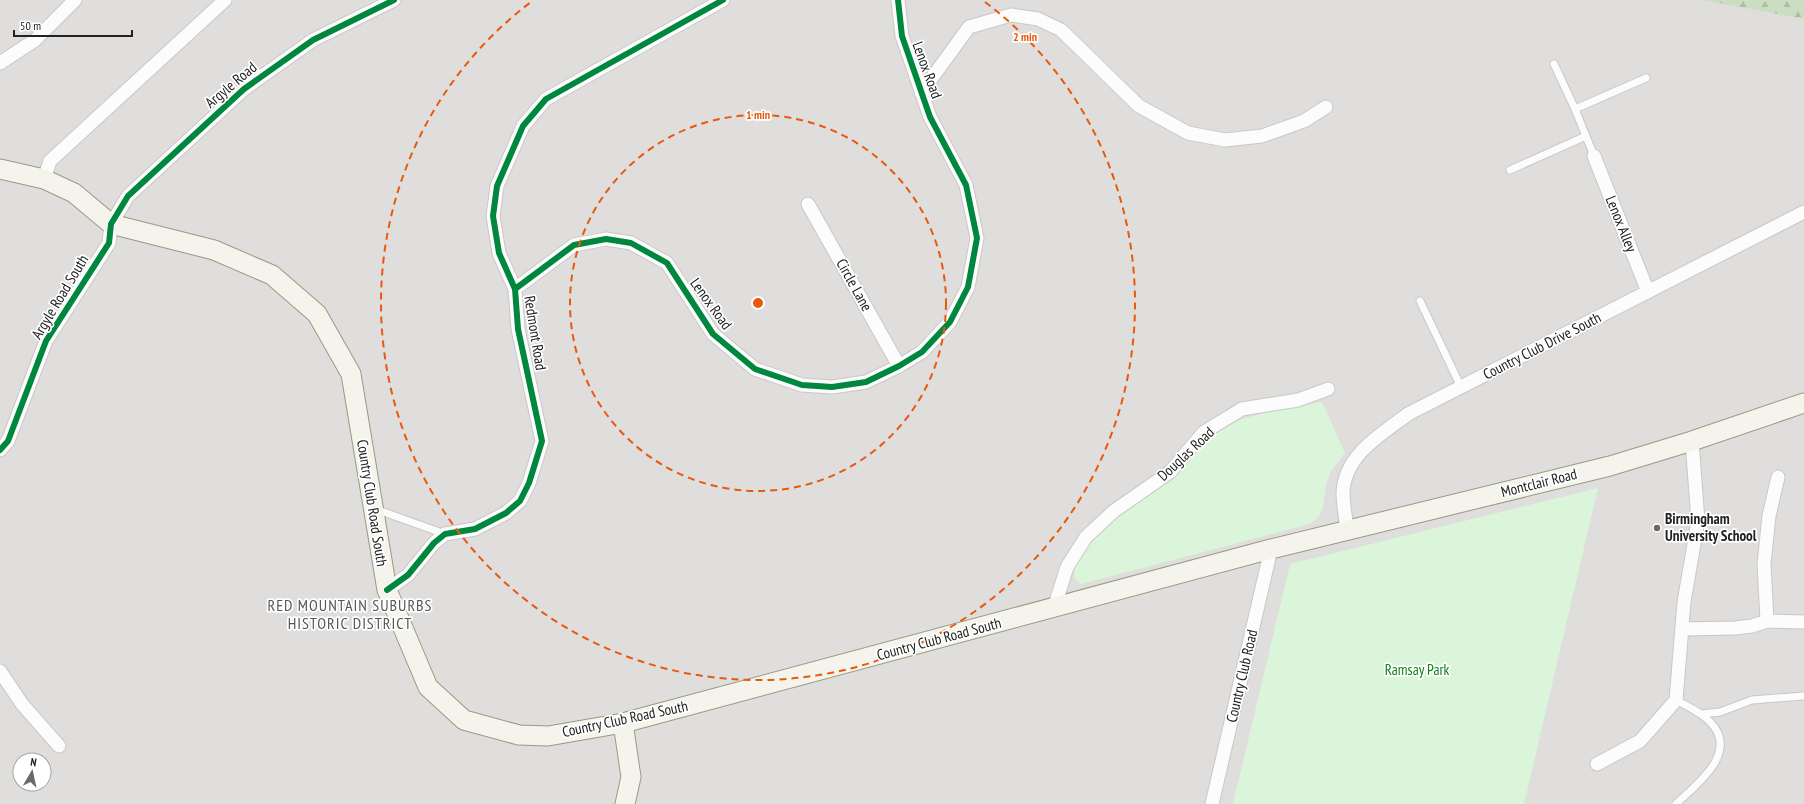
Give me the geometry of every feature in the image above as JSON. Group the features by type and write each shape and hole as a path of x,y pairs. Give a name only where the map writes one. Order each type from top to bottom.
{"main road":[{"path":"0,169 44,179 74,193 111,224"},
{"name":"Country Club Road South","path":"111,224 214,250 236,259 272,275 317,314 351,374 387,590 428,687 464,720 519,735 548,736 623,723 1271,549"},
{"name":"Montclair Road","path":"1271,549 1610,466 1692,441 1804,402"},
{"path":"623,723 631,777 625,804"}],"street":[{"path":"0,63 35,40 75,0"},
{"path":"44,179 50,161 225,0"},
{"name":"Argyle Road","path":"111,224 128,196 244,89 313,40 394,0"},
{"name":"Redmont Road","path":"445,534 475,529 506,513 520,501 529,483 542,441 518,329 514,289 499,253 493,216 497,186 523,126 546,99 723,0"},
{"name":"Lenox Road","path":"514,289 574,245 606,239 631,243 667,263 713,334 754,370 802,385 832,387 866,382 899,366 922,352 950,322 968,287 977,238 966,185 930,117 902,36 898,0"},
{"name":"Lenox Road","path":"921,92 969,27 1011,15 1038,19 1061,30 1139,106 1188,133 1225,140 1262,136 1304,121 1326,107"},
{"name":"Lenox Alley","path":"1594,156 1648,292"},
{"name":"Circle Lane","path":"808,204 899,366"},
{"name":"Country Club Drive South","path":"1347,530 1343,492 1347,472 1362,450 1408,414 1804,212"},
{"name":"Argyle Road South","path":"0,450 8,441 46,341 109,243 111,224"},
{"name":"Douglas Road","path":"1054,608 1067,567 1086,537 1114,510 1170,472 1204,432 1242,409 1298,400 1328,389"},
{"path":"1597,764 1640,741 1676,700 1684,602 1698,521 1692,441"},
{"path":"1767,621 1764,564 1769,516 1778,477"},
{"path":"387,590 408,575 434,543 445,534"},
{"name":"Country Club Road","path":"1212,804 1271,549"},
{"path":"1682,629 1735,628 1752,626 1767,621 1804,622"},
{"path":"0,671 22,704 59,746"}],"lane":[{"path":"1554,64 1594,156"},
{"path":"1575,110 1646,78"},
{"path":"1510,170 1586,136"},
{"path":"1420,301 1461,387"},
{"name":"Redmont Road","path":"373,508 445,534"},
{"path":"1701,714 1720,712 1752,700 1804,696"},
{"path":"1676,700 1701,714 1712,724 1720,736 1721,747 1719,758 1704,776 1676,804"}],"shaded area":[{"path":"0,0 1804,0 1804,804 0,804"}],"green space":[{"path":"1703,0 1804,0 1804,19"},
{"path":"1322,402 1345,453 1330,473 1324,503 1316,520 1310,524 1081,584 1075,579 1074,568 1082,548 1099,530 1176,472 1227,423 1264,413"},
{"name":"Ramsay Park","path":"1598,488 1524,804 1233,804 1290,564"}],"cycle path":[{"path":"0,450 8,441 46,341 109,243 111,224 128,196 244,89 313,40 394,0"},
{"path":"387,590 408,575 434,543 445,534 475,529 506,513 520,501 529,483 542,441 518,329 515,289 499,253 493,216 497,186 523,126 546,99 723,0"},
{"path":"515,289 574,245 606,239 631,243 667,263 713,334 755,369 802,385 832,387 866,382 899,366 922,352 950,322 968,287 977,238 966,185 930,117 902,36 898,0"}],"place":[{"name":"Birmingham University School","path":"1657,528"}],"district":[{"name":"RED MOUNTAIN SUBURBS HISTORIC DISTRICT","path":"350,614"}]}
